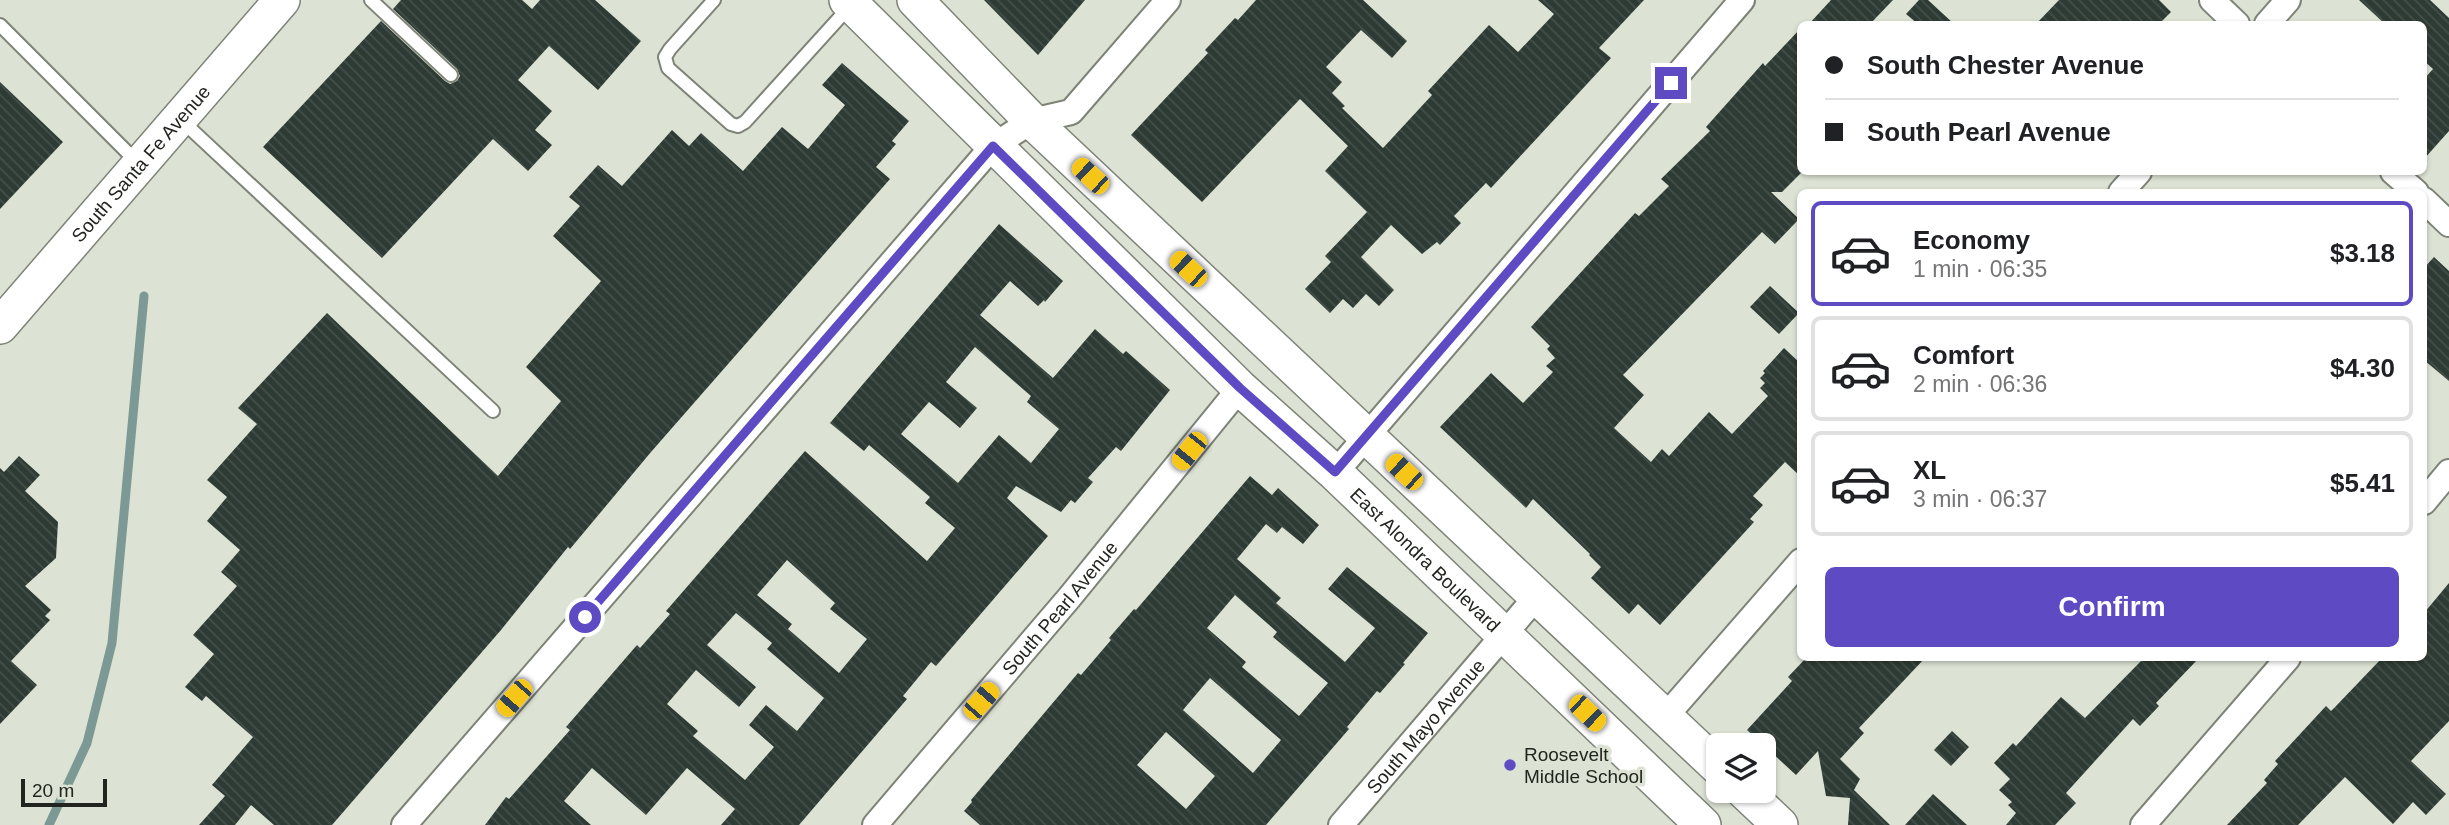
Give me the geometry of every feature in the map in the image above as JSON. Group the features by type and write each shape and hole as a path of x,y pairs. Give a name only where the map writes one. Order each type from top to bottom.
{"main road":[{"name":"South Santa Fe Avenue","path":"0,326 282,0"},
{"path":"915,0 1032,121 1706,756"},
{"name":"East Alondra Boulevard","path":"849,2 1240,388 1335,472 1703,825"},
{"path":"1757,803 1780,825"}],"street":[{"path":"404,825 993,146 1032,121 1071,112 1168,0"},
{"path":"1335,472 1742,0"},
{"path":"2212,0 2234,21"},
{"path":"2270,21 2288,0"},
{"path":"2124,189 2136,175"},
{"path":"2396,175 2413,189"},
{"path":"2427,203 2449,224"},
{"name":"South Pearl Avenue","path":"875,825 1069,598 1240,388"},
{"path":"2427,498 2449,472"},
{"path":"1665,717 1797,566"},
{"name":"South Mayo Avenue","path":"1341,825 1537,596"},
{"path":"2143,825 2285,661"}],"lane":[{"path":"371,0 451,75"},
{"path":"714,0 665,57 668,68 732,124 738,126 745,122 849,2"},
{"path":"0,25 140,164"},
{"path":"180,118 493,411"}],"building":[{"path":"401,0 522,0 532,9 540,0 595,0 641,41 598,90 549,46 518,80 552,111 535,130 552,145 528,171 493,139 382,258 263,147 381,21 445,81 450,84 457,81 460,76 457,69 393,9"},
{"path":"984,0 1085,0 1038,55"},
{"path":"1256,0 1363,0 1407,41 1392,58 1361,30 1326,67 1342,82 1332,93 1345,106 1342,108 1383,148 1432,95 1428,91 1489,25 1518,52 1554,14 1538,0 1644,0 1599,48 1611,58 1491,188 1486,183 1454,216 1461,223 1440,245 1437,242 1422,254 1391,225 1361,257 1394,290 1379,306 1366,294 1353,308 1343,299 1330,313 1305,289 1331,262 1325,256 1367,212 1325,171 1348,146 1300,99 1202,202 1131,135 1208,53 1205,50"},
{"path":"1831,0 1893,0 1873,21 1812,21"},
{"path":"1919,0 1928,0 1951,21 1914,21 1906,14"},
{"path":"2059,0 2159,0 2171,12 2162,21 2039,21"},
{"path":"2359,0 2430,0 2449,18 2449,131 2427,156 2427,76 2433,69 2427,64 2427,21 2382,21"},
{"path":"1797,32 1799,175 1782,192 1771,192 1797,217 1797,221 1775,244 1762,232 1623,375 1644,395 1614,428 1651,462 1662,449 1669,456 1709,412 1732,434 1768,396 1760,388 1765,383 1760,378 1784,348 1797,360 1797,473 1785,462 1753,496 1763,505 1750,519 1754,522 1660,625 1638,604 1629,614 1591,578 1601,567 1590,554 1533,499 1526,508 1440,427 1491,373 1523,403 1553,372 1546,366 1555,358 1547,349 1550,346 1531,327 1635,213 1639,216 1669,186 1661,179 1710,131 1706,127 1763,63 1765,66"},
{"path":"842,63 909,121 892,141 896,144 876,167 890,179 651,452 570,549 568,547 501,630 332,825 274,825 251,805 235,825 199,825 225,796 212,785 253,737 206,696 202,701 185,687 214,654 193,635 237,586 221,572 240,550 207,521 227,497 207,480 257,424 238,408 327,313 498,476 561,401 526,367 601,281 553,236 580,206 569,197 598,165 622,186 672,130 689,146 701,133 743,171 782,127 808,149 845,105 822,85"},
{"path":"0,82 63,142 0,209"},
{"path":"999,224 1063,281 1045,302 1044,300 1038,306 1010,281 980,315 1053,378 1095,329 1123,354 1126,351 1170,390 1121,451 1116,447 1088,478 1093,482 1075,503 1071,500 1061,512 1016,486 1007,498 1048,536 936,666 931,662 903,696 907,699 799,825 721,825 735,809 687,768 646,815 592,768 564,801 591,825 485,825 506,797 509,799 570,730 566,727 637,645 640,648 670,614 666,611 805,451 927,561 955,528 925,503 930,497 869,445 864,451 830,423","holes":["975,347 1031,396 1027,402 1059,429 1031,463 999,435 958,483 901,434 929,402 960,428 977,408 946,382","787,560 835,603 830,609 867,639 839,673 788,629 792,624 757,595","736,613 772,643 767,649 824,698 797,731 766,705 749,725 774,747 745,780 693,736 698,731 667,704 696,670 739,707 756,687 707,645"]},
{"path":"2434,257 2449,271 2449,381 2427,363 2427,265"},
{"path":"1770,286 1797,311 1797,315 1779,334 1750,307"},
{"path":"19,456 40,475 25,491 58,522 56,558 25,586 51,610 45,616 50,620 11,661 37,685 0,724 0,468 4,472"},
{"path":"1250,476 1272,495 1278,488 1319,525 1303,544 1282,527 1277,533 1266,524 1237,559 1281,598 1276,603 1345,662 1375,628 1328,589 1347,567 1428,633 1403,663 1405,664 1380,693 1377,691 1347,727 1349,729 1266,825 980,825 964,811 971,800 1078,673 1081,675 1111,640 1109,638 1134,609 1136,610","holes":["1235,595 1277,632 1273,637 1328,683 1299,716 1242,667 1246,662 1207,628","1210,678 1281,740 1253,773 1183,710","1166,732 1215,776 1186,809 1137,765"]},
{"path":"2449,583 2449,721 2411,761 2446,794 2426,815 2413,802 2393,824 2345,777 2298,825 2227,825 2267,783 2264,780 2278,764 2275,761 2326,706 2331,711 2379,661 2427,661 2427,609"},
{"path":"1803,661 1922,661 1859,728 1864,733 1840,759 1860,779 1854,790 1890,825 1848,825 1850,798 1826,796 1818,751 1796,775 1776,757 1776,733 1750,733 1747,730 1792,681 1788,677"},
{"path":"2141,661 2196,661 2156,703 2159,706 2140,726 2133,719 2066,793 2076,803 2055,825 2006,825 2016,813 2008,805 2012,802 1999,790 2010,779 1994,763 2013,743 2016,746 2061,697 2085,718"},
{"path":"1952,731 1969,747 1951,766 1934,750"},
{"path":"1933,794 1967,825 1905,825"}],"waterway":[{"path":"49,825 87,743 112,643 144,296"}],"place":[{"name":"Roosevelt Middle School","path":"1510,765"}],"route":[{"path":"585,617 993,146 1240,388 1335,472 1671,83"}]}
